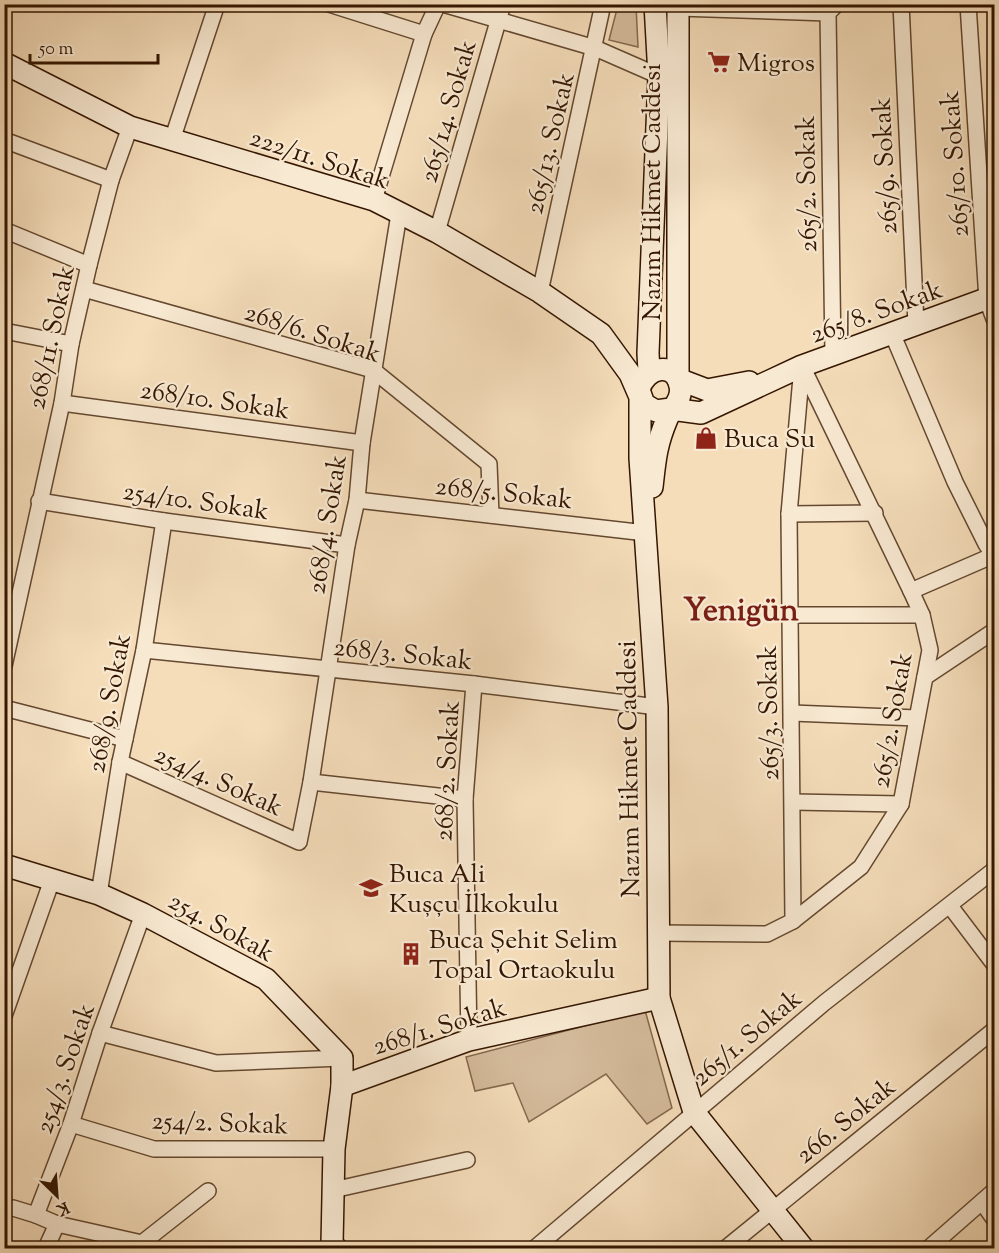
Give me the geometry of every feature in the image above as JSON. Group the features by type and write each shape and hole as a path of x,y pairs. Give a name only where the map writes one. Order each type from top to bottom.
{"street":[{"path":"172,140 217,4"},
{"path":"329,4 424,34"},
{"path":"374,200 424,34 438,4"},
{"path":"442,4 500,12 595,48 659,76"},
{"name":"265/13. Sokak","path":"540,292 603,4"},
{"name":"Nazım Hikmet Caddesi","path":"644,361 659,76 655,4"},
{"name":"265/9. Sokak","path":"901,4 916,324"},
{"name":"265/10. Sokak","path":"968,4 992,305"},
{"name":"Nazım Hikmet Caddesi","path":"678,6 678,379"},
{"name":"265/2. Sokak","path":"678,6 832,9 833,355"},
{"name":"265/14. Sokak","path":"437,232 500,12"},
{"name":"222/11. Sokak","path":"4,63 130,127 374,200 437,232 540,292 600,334 630,374 640,397"},
{"name":"268/11. Sokak","path":"4,666 62,403 71,344 89,265 111,180 130,127"},
{"path":"4,140 111,180"},
{"name":"268/4. Sokak","path":"299,842 311,782 346,545 357,500 362,443 399,214"},
{"path":"4,230 89,265"},
{"name":"268/6. Sokak","path":"84,289 373,370 489,464 491,515"},
{"name":"265/8. Sokak","path":"671,410 701,412 802,366 916,324 992,305"},
{"path":"4,331 71,344"},
{"path":"892,333 956,482 994,556 911,591"},
{"path":"600,334 644,361 674,374 678,379 681,394 671,410 656,411 644,404 640,397 644,361"},
{"name":"265/2. Sokak","path":"793,921 861,867 901,804 930,650 922,615 875,513 802,366"},
{"name":"265/3. Sokak","path":"793,921 789,514 802,366"},
{"name":"265/8. Sokak","path":"678,379 707,390 777,378"},
{"name":"Nazım Hikmet Caddesi","path":"640,397 640,458 657,707 658,998 694,1112 803,1248"},
{"name":"268/10. Sokak","path":"62,403 362,443"},
{"name":"Nazım Hikmet Caddesi","path":"646,533 657,443 671,410"},
{"name":"268/5. Sokak","path":"357,500 646,533"},
{"name":"254/10. Sokak","path":"39,501 164,521 346,545"},
{"path":"789,514 875,513"},
{"name":"268/9. Sokak","path":"99,894 120,762 144,650 164,521"},
{"path":"791,615 922,615"},
{"path":"925,677 994,631"},
{"name":"268/3. Sokak","path":"144,650 474,684 657,707"},
{"name":"268/2. Sokak","path":"469,1040 465,799 474,684"},
{"path":"4,708 125,739"},
{"path":"792,713 917,718"},
{"name":"254/4. Sokak","path":"120,762 299,842"},
{"path":"311,782 465,799"},
{"path":"793,802 901,804"},
{"name":"254. Sokak","path":"4,865 99,894 144,914 266,979 342,1058"},
{"name":"265/1. Sokak","path":"535,1248 824,1003 994,870"},
{"path":"4,1016 52,880"},
{"path":"950,906 994,964"},
{"name":"254/3. Sokak","path":"36,1215 71,1124 100,1033 144,914"},
{"path":"657,933 767,934 793,921"},
{"name":"268/1. Sokak","path":"342,1086 469,1040 658,998"},
{"name":"266. Sokak","path":"726,1248 994,1030"},
{"path":"100,1033 216,1063 342,1058 342,1086 334,1149 332,1247"},
{"name":"254/2. Sokak","path":"71,1124 154,1149 334,1149"},
{"path":"333,1191 467,1160"},
{"path":"13,1208 57,1224 142,1243 208,1191"},
{"path":"929,1248 994,1191"},
{"path":"982,1202 994,1219"},
{"path":"46,1248 57,1224"}],"shaded area":[{"path":"618,5 636,5 638,47 609,40"},
{"path":"645,1010 672,1108 647,1124 606,1074 529,1122 513,1083 475,1091 466,1057"}],"place":[{"name":"Migros","path":"719,62"},
{"name":"Buca Su","path":"706,438"},
{"name":"Buca Ali Kuşçu İlkokulu","path":"371,888"},
{"name":"Buca Şehit Selim Topal Ortaokulu","path":"411,954"}],"district":[{"name":"Yenigün","path":"741,609"}]}
